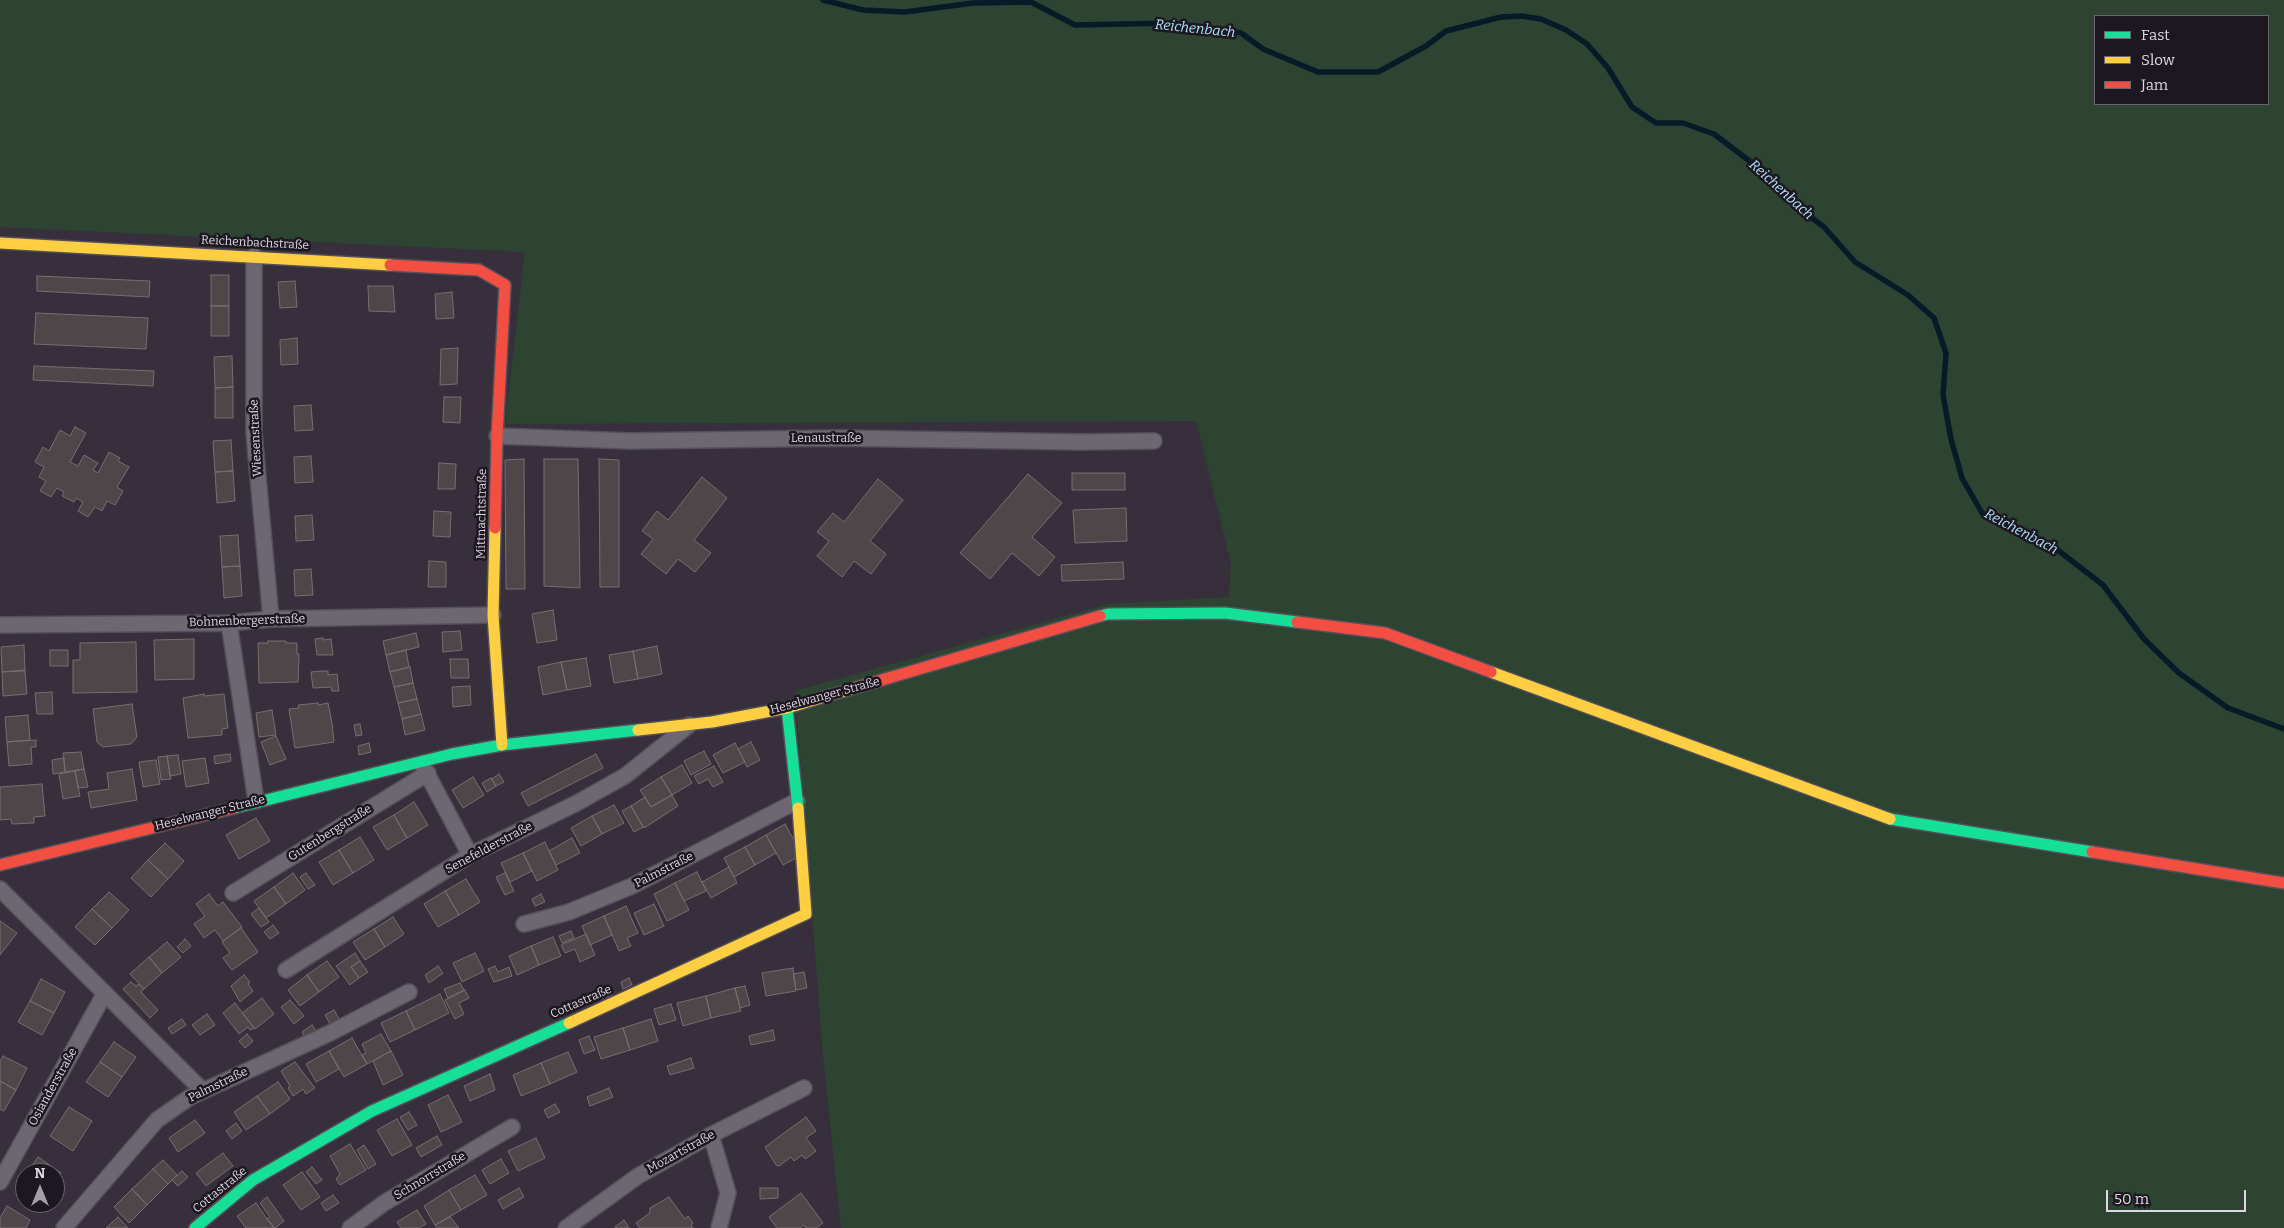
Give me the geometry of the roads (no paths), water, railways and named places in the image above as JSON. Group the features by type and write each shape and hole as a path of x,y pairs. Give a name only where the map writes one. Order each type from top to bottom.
{"street":[{"name":"Reichenbachstraße","path":"0,243 479,270 505,284"},
{"name":"Wiesenstraße","path":"254,256 254,433 271,619"},
{"name":"Mittnachtstraße","path":"502,745 493,615 497,436 505,284"},
{"name":"Lenaustraße","path":"497,436 630,441 838,438 1081,442 1154,441"},
{"name":"Heselwanger Straße","path":"0,865 256,802 424,767 502,745 689,725 787,708 1108,614 1225,613 1385,633 1888,819 2284,883"},
{"name":"Bohnenbergerstraße","path":"0,624 230,624 271,619 493,615"},
{"path":"230,624 256,802"},
{"name":"Cottastraße","path":"195,1228 253,1180 372,1110 663,981 806,914 787,708"},
{"name":"Senefelderstraße","path":"286,970 470,855 575,804 625,776 689,725"},
{"path":"424,767 470,855"},
{"name":"Gutenbergstraße","path":"233,893 424,767"},
{"name":"Palmstraße","path":"524,924 568,912 632,886 797,802"},
{"path":"0,889 202,1090"},
{"name":"Palmstraße","path":"64,1228 157,1120 202,1090 330,1033 409,992"},
{"name":"Osianderstraße","path":"0,1182 105,993"},
{"name":"Mozartstraße","path":"566,1228 638,1176 710,1135 804,1088"},
{"name":"Schnorrstraße","path":"350,1228 384,1203 512,1127"},
{"path":"710,1135 728,1193 719,1228"}],"waterway":[{"name":"Reichenbach","path":"823,0 863,10 905,12 973,3 1031,2 1075,25 1173,23 1241,33 1263,49 1318,72 1378,72 1426,46 1446,31 1501,17 1521,16 1541,19 1566,30 1587,44 1608,68 1632,107 1656,123 1683,123 1714,134 1768,175 1793,204 1824,227 1855,262 1908,295 1934,318 1946,353 1943,395 1951,439 1962,478 1982,513 2024,537 2059,551 2103,585 2144,639 2179,673 2228,708 2284,729"}]}
